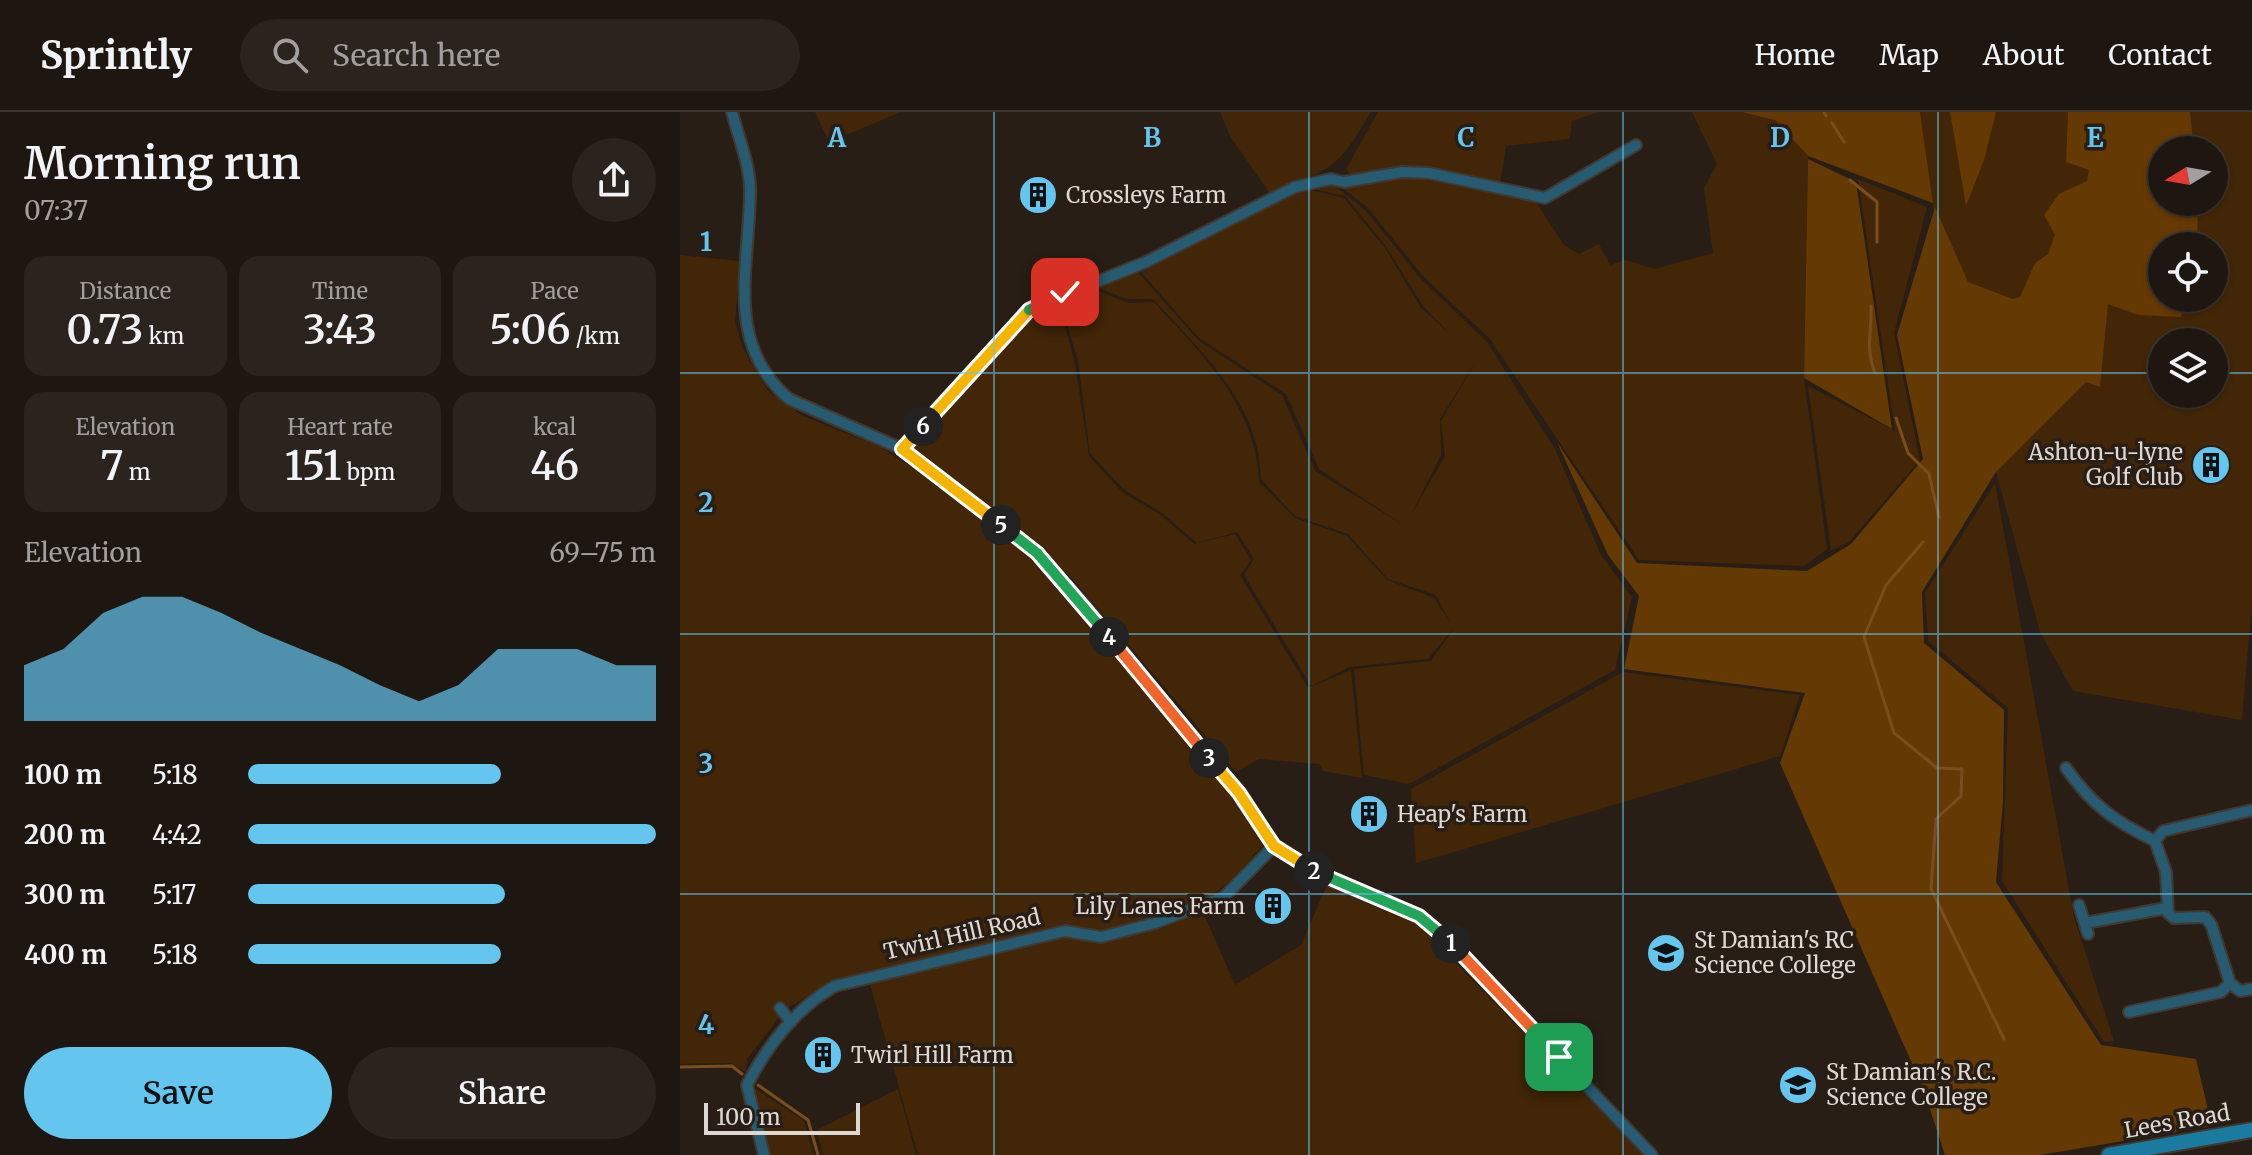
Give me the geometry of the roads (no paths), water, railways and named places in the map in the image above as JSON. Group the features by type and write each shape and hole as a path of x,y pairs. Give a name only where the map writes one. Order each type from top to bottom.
{"main road":[{"name":"Lees Road","path":"2109,1155 2252,1130"}],"street":[{"path":"732,112 751,186 743,308 746,334 757,360 776,388 789,399 902,449 1037,553 1083,603 1239,793 1274,846 1333,882 1419,916 1443,935 1652,1155"},
{"path":"902,449 1029,309 1146,262 1295,187 1331,179 1344,182 1402,172 1429,173 1545,198 1636,145"},
{"path":"2066,768 2087,798 2128,828 2155,841 2166,872 2167,908 2174,918 2205,917 2211,924 2230,983 2240,991 2252,989"},
{"path":"2155,841 2163,831 2252,810"},
{"name":"Twirl Hill Road","path":"764,1155 747,1085 757,1066 806,1004 835,986 1065,931 1101,937 1155,923 1224,897 1274,846"},
{"path":"2079,905 2086,928 2167,908"},
{"path":"2129,1012 2221,992 2230,983"},
{"path":"780,1008 791,1022"}],"waterway":[{"path":"1824,112 1826,116"},
{"path":"1832,123 1844,142"},
{"path":"1850,180 1877,202 1877,242"},
{"path":"1871,306 1870,348 1875,373"},
{"path":"1896,418 1908,453 1929,474 1939,517"},
{"path":"1923,542 1886,585 1864,637 1894,733 1937,768 1962,769 1961,796 1936,819 1931,889 2004,1039"},
{"path":"680,1067 732,1066 742,1074"},
{"path":"758,1085 808,1120 818,1155"}],"place":[{"name":"Crossleys Farm","path":"1038,195"},
{"name":"Ashton-u-lyne Golf Club","path":"2211,465"},
{"name":"Heap's Farm","path":"1369,814"},
{"name":"Lily Lanes Farm","path":"1273,906"},
{"name":"St Damian's RC Science College","path":"1666,953"},
{"name":"Twirl Hill Farm","path":"823,1055"},
{"name":"St Damian's R.C. Science College","path":"1798,1085"}]}
